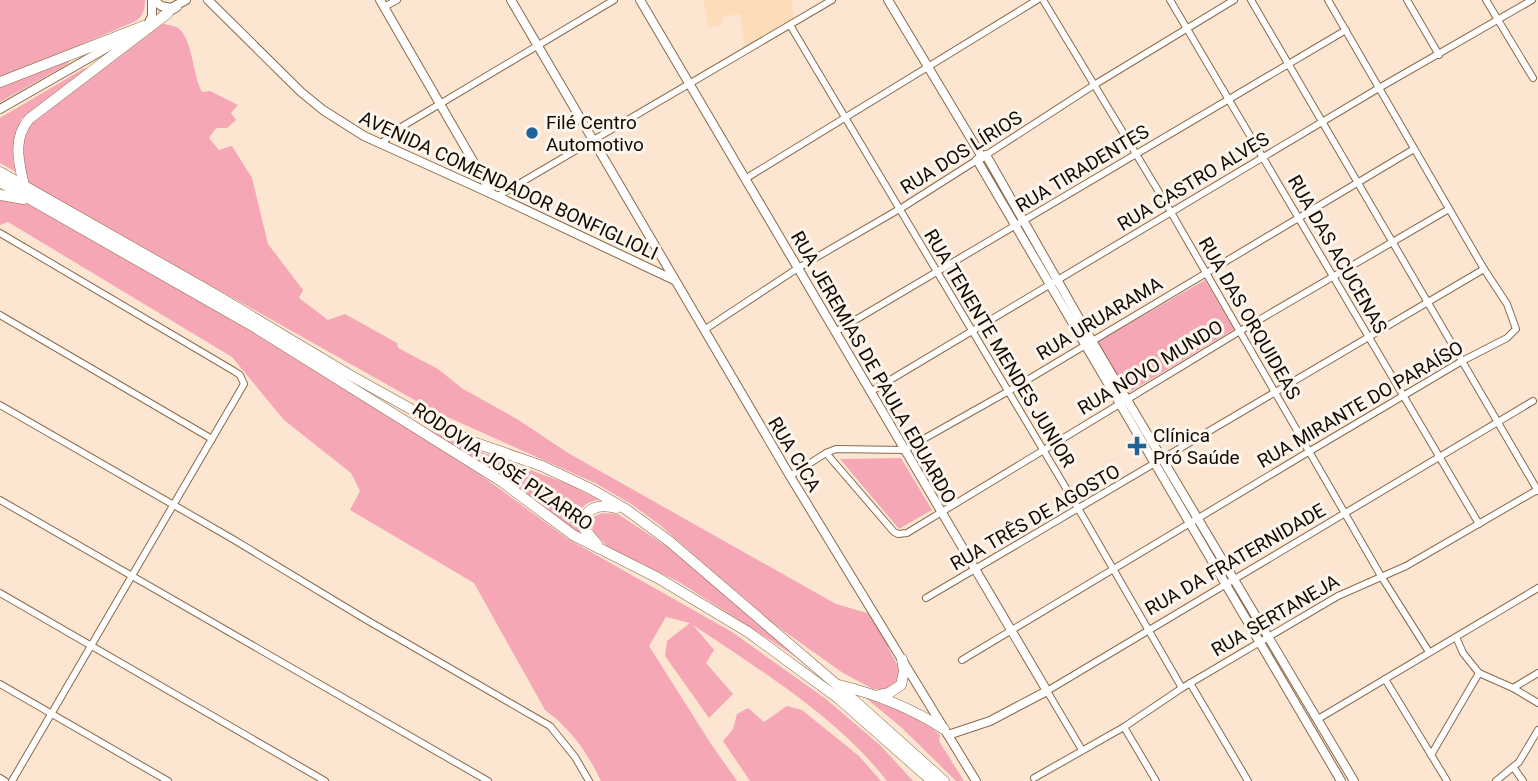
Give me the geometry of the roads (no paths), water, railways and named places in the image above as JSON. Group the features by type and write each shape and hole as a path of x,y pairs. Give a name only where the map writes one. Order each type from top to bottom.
{"main road":[{"path":"24,186 17,152 22,128 29,119 181,5"},
{"path":"0,82 147,24"},
{"path":"0,172 24,186"},
{"name":"RODOVIA JOSÉ PIZARRO","path":"0,182 256,328 501,481 564,529 611,556 658,578 720,615 814,678 932,781"},
{"name":"RODOVIA JOSÉ PIZARRO","path":"24,186 446,428 470,440 542,466 591,489 627,510 670,541 944,781"},
{"path":"0,195 31,200"},
{"path":"611,556 587,534 583,523 584,516 601,505 627,510"},
{"path":"872,694 889,693 901,685 904,671 902,659"},
{"path":"814,678 922,781"},
{"path":"837,685 913,709 946,732"}],"street":[{"path":"147,24 152,16 153,0 166,8 181,5"},
{"name":"AVENIDA COMENDADOR BONFIGLIOLI","path":"208,0 308,98 341,122 380,144 676,281"},
{"path":"397,0 382,4 495,195 690,85 832,0"},
{"name":"RUA CICA","path":"510,0 790,476 976,781"},
{"path":"380,144 403,126 614,0"},
{"name":"RUA JEREMIAS DE PAULA EDUARDO","path":"640,0 1082,750"},
{"path":"888,0 982,158 1024,221 1058,280 1088,343"},
{"path":"745,179 1037,0"},
{"name":"RUA DAS ORQUIDEAS","path":"1042,0 1136,153 1381,576 1429,652"},
{"name":"RUA DAS ACUCENAS","path":"1170,0 1479,524"},
{"name":"RUA DOS LÍRIOS","path":"704,330 797,268 899,209 1234,0"},
{"path":"1251,0 1538,490"},
{"path":"1328,0 1484,269"},
{"path":"1407,0 1439,55"},
{"path":"1486,0 1533,78"},
{"name":"RUA CASTRO ALVES","path":"870,392 1379,88 1532,0"},
{"path":"0,109 181,5"},
{"name":"RUA TENENTE MENDES JUNIOR","path":"790,25 1115,569 1182,688"},
{"name":"RUA TIRADENTES","path":"835,332 1346,30"},
{"name":"RUA URUARAMA","path":"904,450 1007,392 1414,149"},
{"path":"982,158 1016,227 1049,285 1123,401 1164,459 1354,781"},
{"name":"RUA NOVO MUNDO","path":"826,453 894,532 907,533 1240,331 1449,209"},
{"path":"0,233 243,378 242,389 12,781"},
{"path":"638,263 664,272 668,270"},
{"name":"RUA TRÊS DE AGOSTO","path":"926,598 1484,269"},
{"name":"RUA MIRANTE DO PARAÍSO","path":"962,660 1462,361 1507,338 1514,332 1516,324 1507,304 1484,269"},
{"path":"0,315 212,439"},
{"path":"1123,401 1155,464 1341,781"},
{"name":"RUA DA FRATERNIDADE","path":"946,732 989,721 1046,691 1533,401"},
{"path":"0,405 551,726 575,757 589,781"},
{"path":"790,476 826,453 840,449 904,450"},
{"name":"RUA SERTANEJA","path":"1034,778 1124,727 1190,683 1338,596 1406,566 1538,490"},
{"path":"0,500 488,781"},
{"path":"1318,719 1538,588"},
{"path":"0,593 325,781"},
{"path":"1456,637 1463,653 1479,673 1538,703"},
{"path":"1431,755 1479,673"},
{"path":"1513,688 1538,674"},
{"path":"1385,679 1447,781"},
{"path":"1190,683 1248,781"},
{"path":"0,684 168,781"},
{"path":"1124,727 1156,781"},
{"path":"1496,781 1514,768 1538,730"},
{"path":"1514,768 1522,781"},
{"path":"0,778 5,781"}],"place":[{"name":"Filé Centro Automotivo","path":"532,133"},
{"name":"Clínica Pró Saúde","path":"1137,446"}]}
